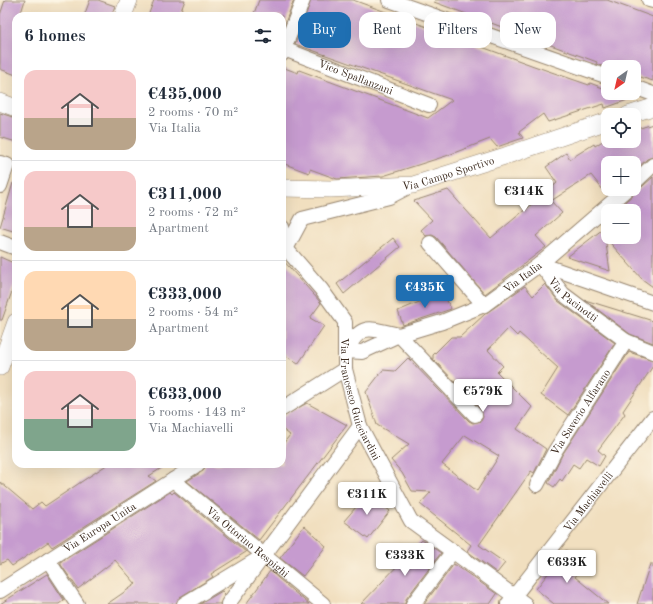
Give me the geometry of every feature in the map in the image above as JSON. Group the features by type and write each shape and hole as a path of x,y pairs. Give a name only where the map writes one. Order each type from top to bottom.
{"street":[{"path":"124,12 129,0"},
{"path":"286,44 303,0"},
{"path":"389,0 601,75"},
{"path":"649,0 653,1"},
{"name":"Vico Spallanzani","path":"286,53 429,105"},
{"path":"641,90 653,94"},
{"path":"0,102 12,106"},
{"path":"641,111 653,107"},
{"name":"Via Campo Sportivo","path":"286,188 331,189 413,185 601,123"},
{"path":"0,186 8,165"},
{"path":"641,176 653,165"},
{"path":"286,244 302,219 389,197 413,185"},
{"name":"Via Italia","path":"399,335 371,329 361,330 353,338 346,351 362,352 399,335 442,322 484,305 540,264 619,196"},
{"path":"0,242 12,246"},
{"path":"430,243 484,305"},
{"name":"Via Francesco Guicciardini","path":"286,249 321,289 345,322 345,369 360,426 411,520 516,601"},
{"name":"Via Pacinotti","path":"540,264 653,303"},
{"name":"Via Pacinotti","path":"540,264 563,294 626,341 653,352"},
{"path":"0,367 3,349 12,330"},
{"path":"399,335 475,415"},
{"name":"Via Saverio Alfarano","path":"537,485 555,450 626,341"},
{"path":"286,407 345,369"},
{"name":"Via Machiavelli","path":"516,601 653,418"},
{"path":"228,604 360,426"},
{"name":"Via Europa Unita","path":"0,591 192,468"},
{"name":"Via Ottorino Respighi","path":"173,480 323,604"},
{"path":"413,604 453,551"},
{"path":"184,604 263,555"},
{"path":"48,560 77,604"}],"building":[{"path":"5,0 25,0 21,12 12,12 12,74 0,69 0,15"},
{"path":"90,0 98,0 115,6 113,12 86,12"},
{"path":"154,0 185,0 180,12 150,12"},
{"path":"259,0 294,0 286,21 286,12 254,12"},
{"path":"311,0 353,0 386,12 359,12 359,48 416,48 416,23 424,26 424,48 485,48 589,85 590,83 601,87 601,100 627,100 605,108 604,104 548,122 543,114 519,132 523,138 497,147 490,139 446,156 383,176 337,179 310,169 309,173 286,164 286,68 298,73 299,70 428,118 452,100 306,48 351,48 351,12 307,12"},
{"path":"435,0 607,0 653,17 653,81 641,77 641,60 601,60 601,66 596,64 597,62 556,47 556,12 500,12 500,26 492,23 492,12 461,12 434,2"},
{"path":"298,36 298,45 295,44"},
{"path":"0,113 12,117 12,141 0,137"},
{"path":"653,124 653,157 647,159 641,165 641,156 601,156 601,188 591,175 551,201 562,213 536,236 546,247 485,294 436,237 432,235 426,236 421,230 432,220 414,201 448,190 491,238 557,183 546,167 566,153 570,159 594,144 595,146 601,142 601,148 641,148 641,128"},
{"path":"653,177 653,287 642,279 611,244 641,244 641,204 623,204 632,196 641,196 641,188"},
{"path":"12,186 12,231 0,227"},
{"path":"601,231 601,244 606,244 610,271 567,257"},
{"path":"393,238 400,247 344,294 337,284"},
{"path":"0,257 12,262 12,291 2,320 0,320"},
{"path":"286,264 321,303 310,318 324,326 298,364 286,356"},
{"path":"545,284 558,301 615,343 568,415 541,395 558,368 519,333 517,336 509,328 488,350 503,366 497,372 532,407 517,429 546,449 534,473 531,471 479,545 505,563 497,573 467,551 471,545 420,504 431,492 412,491 402,473 391,460 409,444 377,425 366,392 383,370 395,371 408,358 469,421 473,423 481,421 483,417 481,409 433,359 433,355 451,337 460,337 485,314 525,286 533,296","holes":["465,435 499,456 477,491 442,464"]},
{"path":"443,292 451,309 403,325 398,311"},
{"path":"585,300 653,321 653,343 630,334"},
{"path":"629,352 653,360 653,366 623,411 625,414 598,450 605,456 599,466 586,458 579,468 573,464 562,481 560,479 554,487 548,483 562,455"},
{"path":"307,403 347,425 259,540 187,481 203,471 204,468 286,468 286,440 290,435 286,432 286,415"},
{"path":"102,468 162,468 149,476 156,481 52,547 48,542 12,566 7,560 0,564 0,482 32,509 41,502 45,506"},
{"path":"170,492 172,494 174,492 246,552 211,574 213,577 180,597 176,604 107,604 136,584 115,560 78,589 61,565 61,562"},
{"path":"368,493 390,511 368,539 344,521"},
{"path":"304,526 326,546 303,576 280,558"},
{"path":"422,540 441,553 406,599 405,604 361,604"},
{"path":"566,550 584,566 575,577 608,604 554,604 536,589"},
{"path":"454,564 497,594 490,604 424,604"},
{"path":"650,564 653,564 653,604 637,604"},
{"path":"270,571 293,591 309,604 246,604"},
{"path":"47,574 64,600 59,604 0,604"},
{"path":"222,591 225,594 220,604 200,604"}]}
